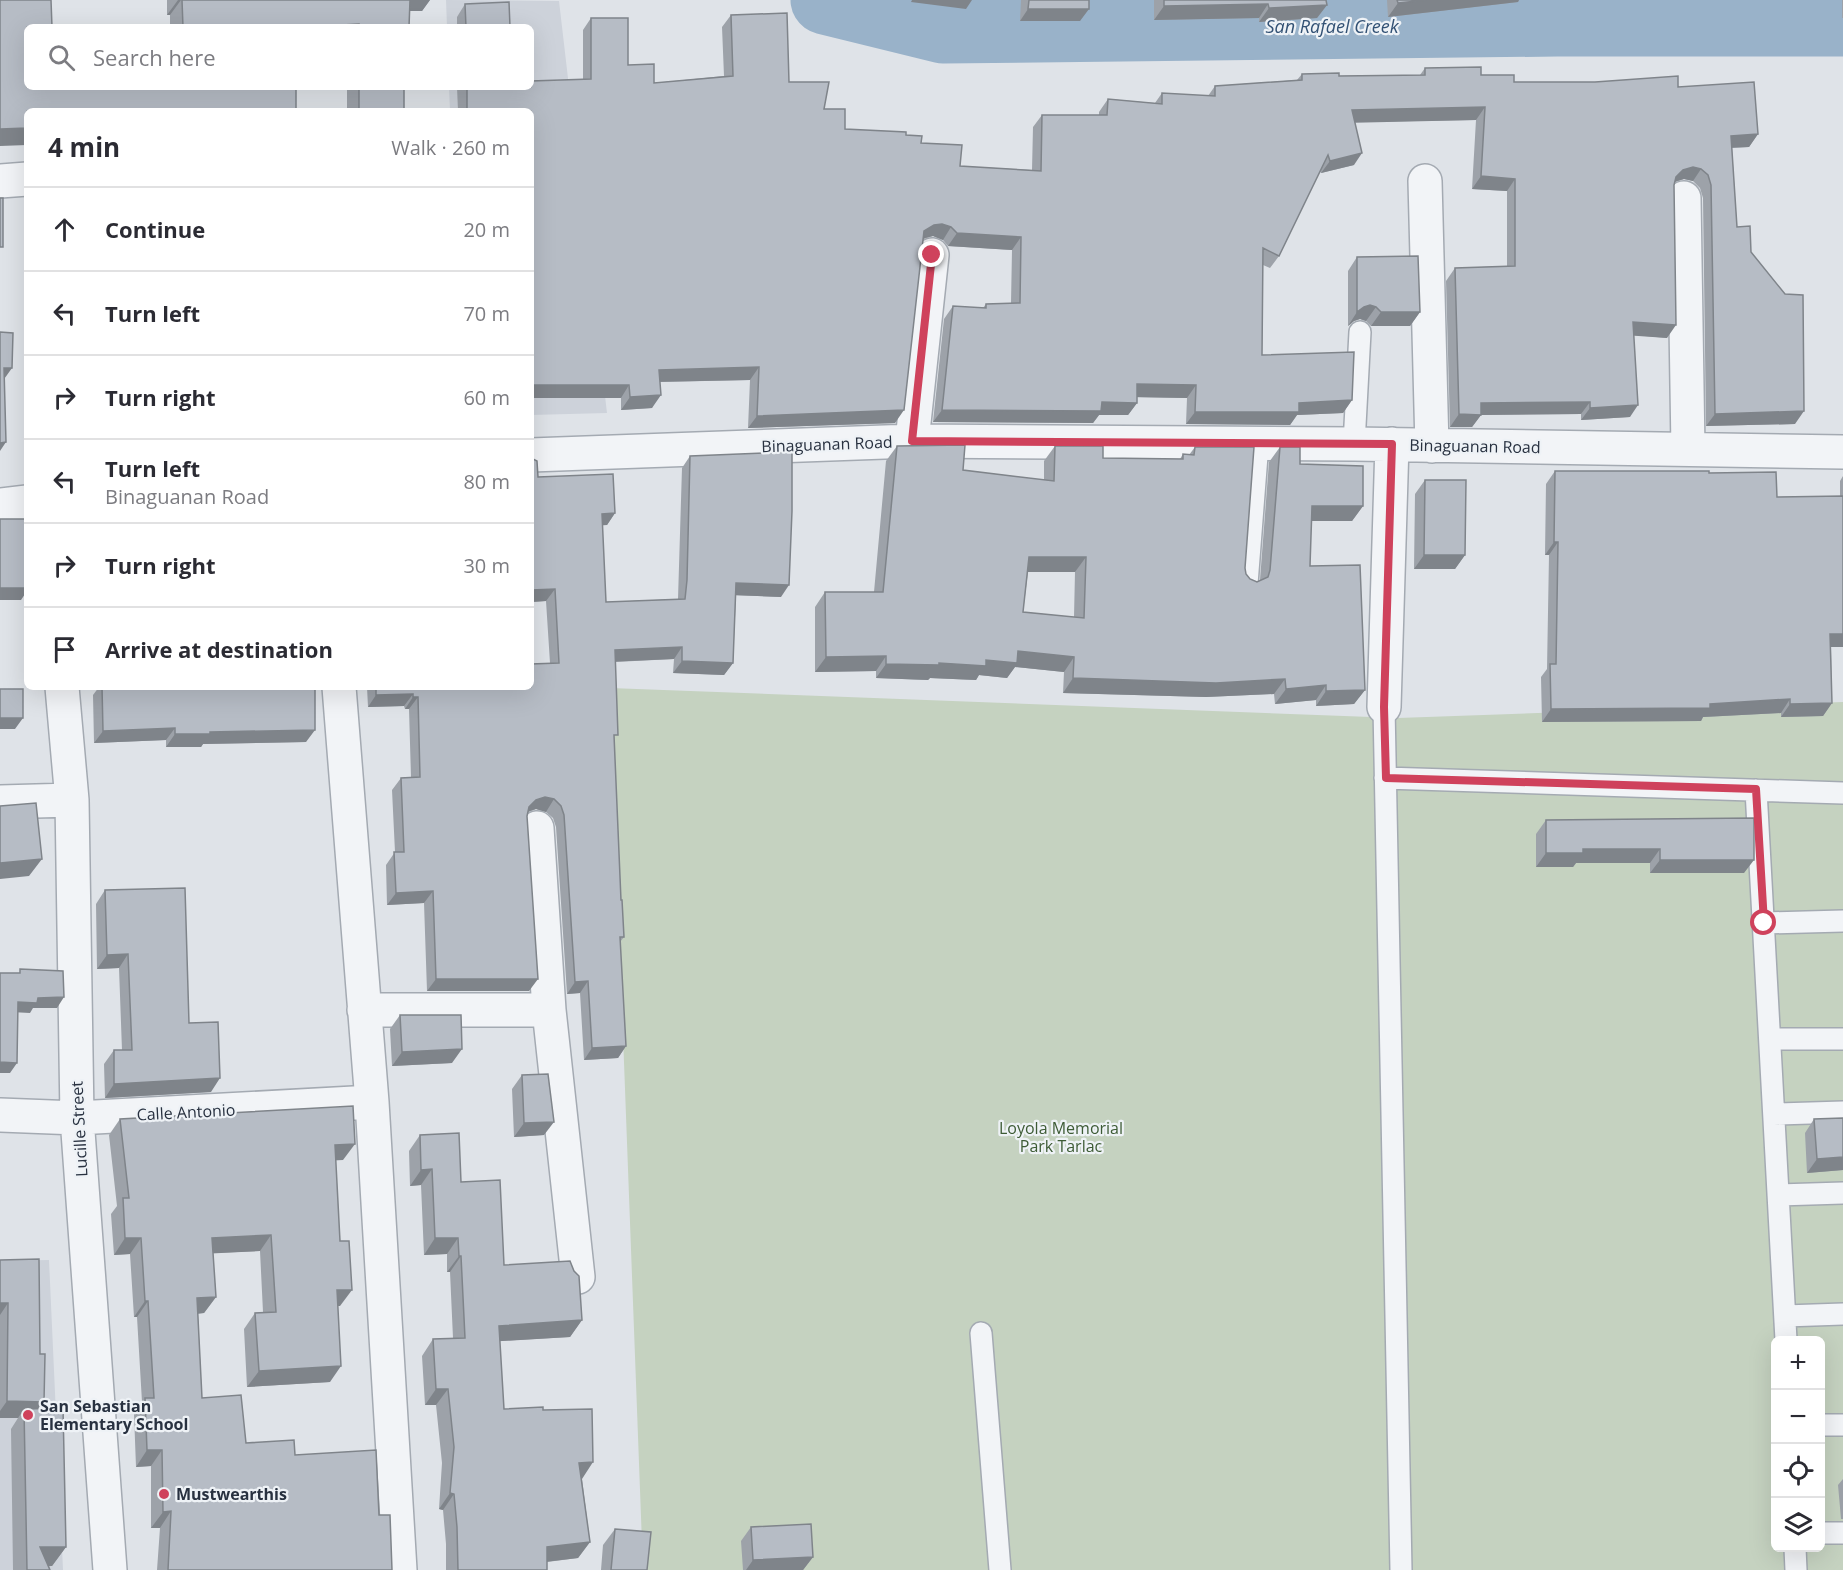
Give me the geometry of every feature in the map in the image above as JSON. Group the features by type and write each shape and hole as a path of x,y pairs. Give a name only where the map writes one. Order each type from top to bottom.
{"street":[{"path":"0,181 24,179"},
{"path":"1425,181 1432,446"},
{"path":"1684,198 1688,449"},
{"path":"912,441 932,255"},
{"name":"Binaguanan Road","path":"534,455 912,441 1392,444 1843,452"},
{"path":"1384,707 1392,444"},
{"path":"0,505 24,502"},
{"name":"Lucille Street","path":"62,690 72,800 77,1118 110,1570"},
{"path":"339,690 372,1102 400,1570"},
{"path":"0,802 72,800"},
{"path":"537,828 549,1010 578,1277"},
{"path":"364,1010 549,1010"},
{"name":"Calle Antonio","path":"0,1115 77,1118 372,1102"}],"lane":[{"path":"1354,444 1360,332"},
{"path":"1247,584 1258,443"},
{"path":"1384,707 1401,1570"},
{"path":"1386,778 1843,793"},
{"path":"1756,789 1786,1336"},
{"path":"1764,923 1843,921"},
{"path":"1770,1039 1843,1039"},
{"path":"1774,1114 1843,1112"},
{"path":"1778,1195 1843,1193"},
{"path":"1785,1316 1843,1314"},
{"path":"981,1333 1000,1570"},
{"path":"1825,1425 1843,1425"},
{"path":"1825,1533 1843,1533"},
{"path":"1795,1552 1796,1570"}],"shaded area":[{"path":"446,0 559,1 607,413 534,415 534,108 450,108 449,90 534,90 534,24 447,24"},
{"name":"San Sebastian Elementary School","path":"49,1260 63,1570 0,1570 0,1261"}],"green space":[{"name":"Loyola Memorial Park Tarlac","path":"610,688 1398,718 1843,702 1843,1570 643,1570"}],"building":[{"path":"0,0 51,0 52,24 24,24 24,90 296,90 296,108 24,108 24,128 0,129"},
{"path":"182,0 410,0 409,24 183,24"},
{"path":"1029,0 1089,0 1089,9 1028,9"},
{"path":"1164,0 1326,0 1327,5 1269,8 1268,4 1164,6"},
{"path":"1397,0 1426,0 1398,3"},
{"path":"509,2 510,24 466,24 465,4"},
{"path":"787,13 789,82 829,82 824,109 845,109 845,129 906,132 906,135 922,136 921,143 962,145 960,166 1041,171 1042,115 1107,115 1108,99 1162,104 1162,93 1215,96 1215,86 1302,80 1302,74 1425,75 1425,68 1481,67 1481,75 1514,75 1514,82 1595,82 1678,76 1678,87 1754,82 1758,134 1731,136 1737,227 1750,226 1751,252 1785,294 1803,295 1804,411 1715,414 1711,185 1708,175 1701,169 1693,167 1683,170 1676,177 1674,185 1676,325 1633,322 1638,405 1590,408 1590,402 1481,403 1481,415 1459,414 1455,268 1515,266 1515,179 1481,176 1485,107 1352,110 1362,153 1330,161 1328,155 1279,256 1263,248 1262,355 1354,352 1352,400 1299,403 1299,412 1195,412 1196,385 1137,384 1137,403 1102,402 1101,411 942,410 953,306 986,308 986,304 1020,303 1021,237 957,233 951,227 942,224 934,225 924,231 904,410 757,416 759,367 659,370 661,395 630,397 629,385 534,385 534,108 467,108 467,90 534,90 534,81 591,79 591,18 628,18 628,65 654,64 654,83 733,76 731,15"},
{"path":"359,90 404,90 404,108 359,108"},
{"path":"0,198 3,198 3,247 0,247"},
{"path":"1418,256 1420,312 1381,312 1370,305 1357,312 1357,257"},
{"path":"0,332 13,333 12,368 4,368 6,442 0,443"},
{"path":"965,445 963,470 1054,481 1055,446 1103,446 1103,458 1183,459 1183,454 1194,455 1195,447 1254,447 1245,568 1250,579 1257,582 1268,577 1270,570 1280,447 1300,447 1300,464 1363,466 1363,506 1312,506 1310,566 1360,565 1365,690 1326,691 1326,685 1286,689 1285,679 1216,683 1073,678 1074,657 1018,651 1017,663 986,660 986,666 939,663 939,665 886,664 886,656 826,657 825,592 883,592 897,446","holes":["1029,557 1086,557 1084,618 1023,612"]},
{"path":"792,452 789,585 736,583 733,663 682,661 682,647 615,650 618,735 614,735 624,937 620,937 626,1046 592,1048 588,981 575,982 564,815 561,806 554,799 545,797 536,800 529,807 527,816 538,979 436,979 433,891 396,893 394,852 404,852 401,778 420,777 418,697 413,697 413,694 376,695 376,690 534,690 534,664 559,663 555,589 534,590 534,460 537,461 538,477 613,474 615,513 602,514 606,602 685,599 690,456"},
{"path":"1555,471 1776,472 1777,497 1843,496 1843,634 1830,634 1832,703 1790,704 1790,699 1710,704 1710,708 1551,709 1550,664 1556,664 1558,542 1554,542"},
{"path":"1425,480 1466,480 1465,555 1424,555"},
{"path":"0,519 24,519 24,588 0,588"},
{"path":"0,689 23,689 23,718 0,718"},
{"path":"102,690 315,690 315,730 210,732 210,734 175,734 175,728 103,731"},
{"path":"36,803 42,859 0,863 0,806"},
{"path":"1754,818 1754,860 1660,860 1660,849 1583,849 1583,853 1546,853 1546,820"},
{"path":"185,888 189,1023 218,1022 220,1078 114,1084 114,1050 132,1050 128,954 107,955 105,890"},
{"path":"20,969 63,971 64,997 38,998 37,1003 18,1002 17,1063 0,1062 0,973 20,973"},
{"path":"400,1015 461,1015 462,1049 402,1052"},
{"path":"548,1074 554,1122 524,1123 522,1075"},
{"path":"353,1106 355,1144 335,1145 340,1241 349,1241 352,1290 337,1290 341,1366 259,1371 255,1313 276,1312 271,1235 212,1238 216,1297 197,1298 202,1398 241,1395 246,1443 294,1440 295,1455 376,1450 379,1515 390,1515 392,1570 168,1570 171,1511 163,1512 162,1450 147,1450 145,1398 154,1398 148,1301 145,1301 141,1238 125,1238 123,1198 129,1198 120,1119"},
{"path":"1843,1118 1843,1157 1817,1159 1814,1119"},
{"path":"459,1133 461,1182 500,1180 504,1265 570,1261 579,1276 582,1320 499,1326 504,1409 543,1407 543,1410 592,1409 593,1462 579,1463 590,1542 547,1547 547,1570 458,1570 454,1494 450,1493 454,1447 448,1389 436,1389 433,1339 465,1338 461,1256 459,1256 458,1238 435,1238 432,1169 421,1170 420,1135"},
{"path":"39,1259 40,1354 45,1354 44,1402 7,1401 8,1303 0,1303 0,1260"},
{"path":"63,1408 66,1547 40,1547 50,1570 27,1570 24,1409"},
{"path":"811,1524 813,1557 753,1560 751,1527"},
{"path":"615,1529 651,1532 647,1570 611,1570"}],"waterway":[{"name":"San Rafael Creek","path":"825,0 943,29 1557,22 1843,22"}],"place":[{"name":"San Sebastian Elementary School","path":"28,1415"},
{"name":"Mustwearthis","path":"164,1494"}],"route":[{"path":"932,255 912,441 1392,444 1384,707 1386,778 1756,789 1764,923"}]}
